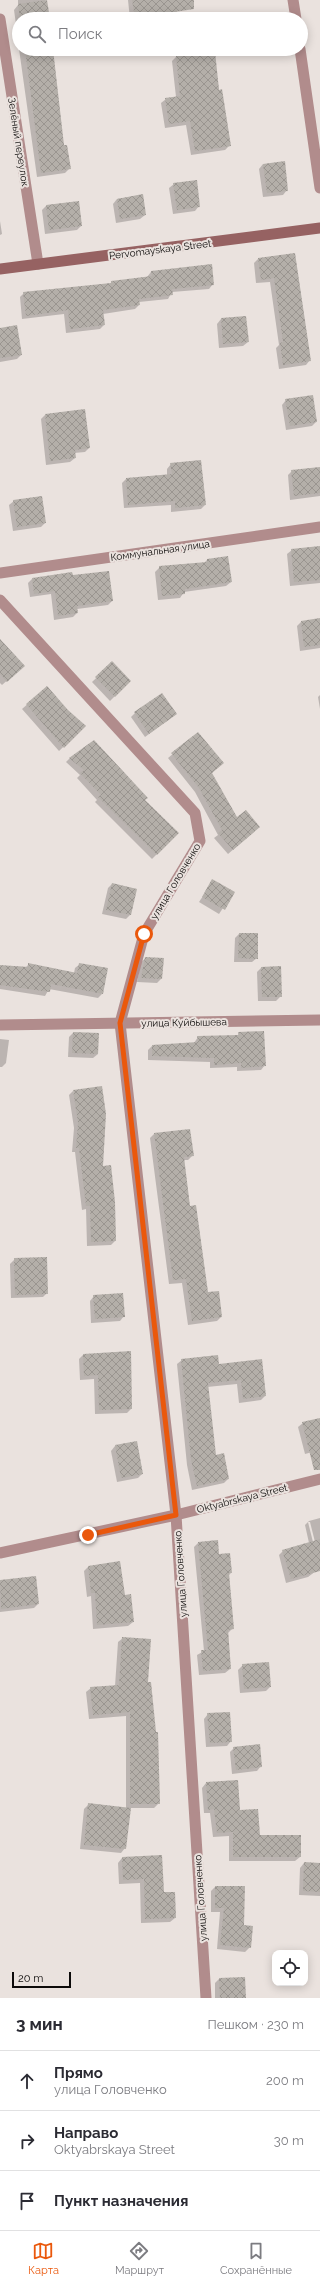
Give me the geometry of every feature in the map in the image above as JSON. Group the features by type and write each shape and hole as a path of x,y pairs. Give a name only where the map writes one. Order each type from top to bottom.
{"main road":[{"name":"Pervomayskaya Street","path":"0,269 320,228"}],"street":[{"path":"293,0 295,12"},
{"name":"Зелёный переулок","path":"0,19 38,264"},
{"path":"301,56 320,188"},
{"name":"Коммунальная улица","path":"0,572 320,527"},
{"name":"улица Головченко","path":"0,600 195,813 200,841 144,934 120,1023 176,1515 206,1998"},
{"name":"улица Куйбышева","path":"0,1025 320,1020"},
{"name":"Oktyabrskaya Street","path":"0,1553 176,1515 320,1479"}],"building":[{"path":"47,0 49,12 19,12 18,4"},
{"path":"132,0 194,0 194,9 174,12 134,12"},
{"path":"26,56 54,56 64,145 67,145 71,169 41,173"},
{"path":"176,56 216,56 219,90 222,89 231,146 195,151 190,121 169,124 165,98 180,96"},
{"path":"285,161 288,191 267,193 263,164"},
{"path":"197,180 200,207 177,210 173,183"},
{"path":"143,194 146,215 120,219 117,199"},
{"path":"79,201 82,226 49,230 46,205"},
{"path":"295,253 311,361 283,365 280,343 283,342 274,278 261,280 258,258"},
{"path":"212,264 214,285 172,289 173,295 139,299 140,305 103,310 105,325 70,329 68,310 26,316 23,292 111,283 111,281 152,276 151,271"},
{"path":"246,316 249,342 223,344 221,318"},
{"path":"17,325 22,355 0,358 0,328"},
{"path":"313,395 317,422 290,426 285,399"},
{"path":"85,409 90,448 75,450 76,458 50,461 45,414"},
{"path":"201,460 206,505 175,508 175,501 128,505 126,478 172,474 170,463"},
{"path":"320,467 320,493 294,496 291,470"},
{"path":"42,496 46,523 17,527 13,500"},
{"path":"320,546 320,580 294,582 291,549"},
{"path":"228,556 232,582 185,589 185,594 162,596 159,566 207,562 207,559"},
{"path":"109,571 113,601 77,606 78,613 58,616 55,591 34,594 32,578 72,572 73,575"},
{"path":"320,618 320,645 304,647 301,621"},
{"path":"0,639 25,666 7,682 0,674"},
{"path":"112,661 131,681 115,697 95,677"},
{"path":"47,686 68,710 86,726 64,748 26,704"},
{"path":"162,693 177,714 149,734 134,712"},
{"path":"198,732 224,763 212,773 237,817 246,810 260,827 233,850 218,833 222,830 199,788 171,753"},
{"path":"94,740 148,798 145,800 179,833 157,855 98,797 101,795 80,773 84,770 69,758"},
{"path":"212,879 235,892 225,910 202,897"},
{"path":"112,883 137,889 131,915 106,910"},
{"path":"239,933 258,933 258,959 238,958"},
{"path":"145,957 164,958 162,979 141,978"},
{"path":"28,963 77,973 79,963 108,968 103,994 51,984 50,992 0,985 0,965 28,967"},
{"path":"281,966 282,997 262,997 261,967"},
{"path":"264,1031 266,1066 241,1068 241,1063 214,1065 214,1058 152,1056 152,1045 198,1042 197,1036 239,1035 238,1032"},
{"path":"73,1032 99,1033 98,1054 72,1053"},
{"path":"102,1086 106,1114 103,1166 111,1165 115,1202 116,1241 91,1242 90,1206 86,1206 79,1148 76,1148 78,1123 73,1090"},
{"path":"190,1129 194,1156 184,1157 190,1206 196,1205 208,1292 219,1291 222,1317 192,1321 186,1279 173,1280 154,1133"},
{"path":"47,1257 48,1294 15,1295 14,1258"},
{"path":"123,1293 125,1317 95,1319 93,1295"},
{"path":"131,1351 132,1409 99,1410 98,1375 84,1376 83,1354"},
{"path":"218,1355 219,1364 262,1359 266,1396 243,1399 241,1380 208,1383 216,1455 224,1453 229,1479 197,1486 191,1460 181,1359"},
{"path":"320,1418 320,1470 314,1470 302,1422"},
{"path":"137,1441 143,1474 121,1478 115,1445"},
{"path":"320,1539 320,1571 291,1579 282,1550"},
{"path":"218,1540 219,1554 230,1553 232,1573 229,1573 234,1629 228,1630 231,1669 203,1671 201,1650 208,1650 198,1542"},
{"path":"120,1561 125,1595 131,1594 134,1622 97,1625 95,1593 91,1593 88,1566"},
{"path":"36,1576 39,1604 1,1609 0,1580"},
{"path":"122,1637 151,1639 148,1682 151,1682 156,1732 158,1732 160,1804 130,1804 130,1712 93,1715 90,1687 119,1685"},
{"path":"269,1662 271,1687 244,1689 242,1664"},
{"path":"230,1712 232,1742 210,1743 207,1713"},
{"path":"260,1744 262,1767 236,1770 233,1747"},
{"path":"238,1780 240,1810 258,1809 260,1835 301,1835 301,1857 233,1857 233,1832 217,1833 214,1809 208,1810 206,1782"},
{"path":"88,1803 131,1808 126,1849 84,1845"},
{"path":"162,1855 164,1892 175,1892 176,1918 145,1919 144,1879 123,1880 122,1857"},
{"path":"304,1862 320,1863 320,1892 303,1891"},
{"path":"215,1886 245,1886 244,1925 253,1926 251,1948 220,1945 224,1908 215,1908"},
{"path":"245,1977 246,1998 220,1998 219,1978"}],"route":[{"path":"88,1535 176,1515 120,1023 144,934"}]}
